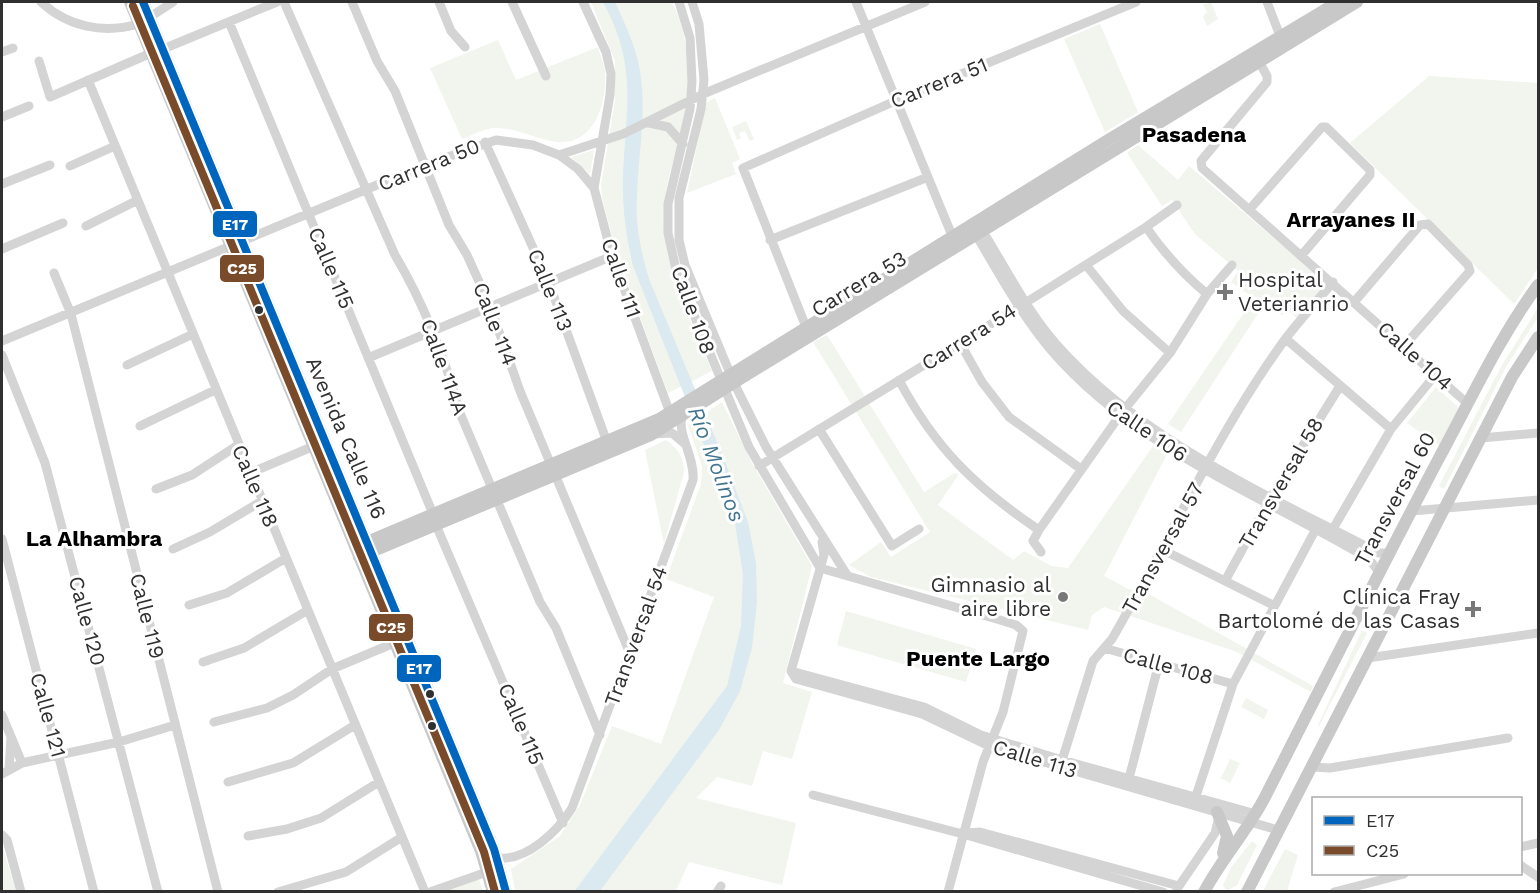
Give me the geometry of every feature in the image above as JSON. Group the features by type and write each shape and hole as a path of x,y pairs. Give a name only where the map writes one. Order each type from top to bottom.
{"main road":[{"name":"Avenida Calle 116","path":"130,2 144,20 236,244 314,447 493,891"},
{"name":"Avenida Calle 116","path":"143,2 144,20"},
{"name":"Carrera 53","path":"727,381 1257,58 1338,2"},
{"name":"Carrera 53","path":"1282,42 1358,2"},
{"name":"Carrera 53","path":"357,552 553,471 651,435 680,412 806,327 953,238 977,229"},
{"name":"Avenida Calle 116","path":"236,244 369,547 498,858 506,891"},
{"name":"Transversal 60","path":"1204,891 1221,862 1254,818 1379,572 1468,404 1505,336 1539,285"},
{"path":"1247,891 1512,377 1539,337"},
{"name":"Carrera 53","path":"553,471 607,442 680,412"},
{"path":"1218,814 1227,836 1221,862"}],"street":[{"path":"41,2 58,15 93,28 113,29 144,20 173,2"},
{"path":"39,61 50,97 277,2"},
{"name":"Calle 114A","path":"284,2 313,73 330,103 367,190 433,332 455,389 460,413 540,602 556,628 600,735"},
{"name":"Calle 114","path":"352,2 377,61 395,91 449,225 467,255 491,308 519,391 629,651"},
{"path":"439,2 451,31 465,47"},
{"path":"512,2 546,76"},
{"path":"583,2 610,64 610,95 594,188"},
{"name":"Calle 108","path":"679,2 690,38 691,100 683,144 671,189 668,233 677,274 727,381 772,458 847,575"},
{"name":"Calle 108","path":"692,2 699,24 703,50 704,94 680,198 679,240 685,265 759,466 820,568"},
{"path":"856,2 953,238"},
{"path":"559,155 623,134 704,94 924,2"},
{"name":"Carrera 51","path":"770,240 743,168 896,101 1136,2"},
{"path":"1267,2 1282,42"},
{"name":"Calle 115","path":"229,22 434,520 563,823"},
{"path":"2,52 13,48"},
{"name":"Calle 104","path":"1257,58 1267,76 1267,82 1201,164 1206,173 1333,282 1468,404"},
{"name":"Calle 118","path":"88,80 238,446 425,891"},
{"path":"2,117 29,106"},
{"path":"645,124 668,127 683,144"},
{"path":"1249,210 1322,127 1326,127 1370,170 1370,175 1301,256"},
{"name":"Carrera 50","path":"2,342 308,213 485,142 496,140 521,142 559,155"},
{"name":"Calle 113","path":"485,142 549,283 607,442"},
{"path":"70,166 115,146"},
{"name":"Calle 111","path":"559,155 578,169 594,188 612,256 680,412"},
{"path":"2,184 50,165"},
{"path":"806,327 770,240 928,177"},
{"path":"86,226 138,200"},
{"name":"Carrera 54","path":"759,466 1086,265 1146,227 1177,204"},
{"path":"2,249 63,223"},
{"path":"1354,301 1422,223 1428,224 1468,265 1470,271 1404,346"},
{"path":"1146,227 1170,260 1208,294"},
{"name":"Calle 106","path":"977,229 1051,350 1123,412 1207,466 1317,526 1379,553 1389,553"},
{"path":"368,358 612,256"},
{"path":"1086,265 1122,311 1170,353"},
{"path":"1041,552 1033,541 1039,530 1123,412 1170,353 1208,294 1232,265"},
{"name":"Calle 119","path":"54,273 71,314 218,891"},
{"name":"Transversal 57","path":"1061,763 1093,661 1112,639 1163,550 1207,466 1286,339 1333,282"},
{"path":"128,365 192,334"},
{"path":"1286,339 1391,429"},
{"path":"960,342 981,382 1009,417 1081,469"},
{"name":"Calle 120","path":"2,355 45,463 158,891"},
{"path":"1331,533 1391,429 1436,374"},
{"path":"899,380 916,411 958,467 997,501 1039,530"},
{"name":"Transversal 58","path":"1225,581 1269,500 1340,386"},
{"path":"140,426 216,390"},
{"name":"Transversal 54","path":"563,823 576,800 693,480 694,469 681,427 680,412"},
{"path":"819,429 892,546 919,529"},
{"path":"651,435 672,433 688,447"},
{"path":"1481,438 1539,433"},
{"path":"156,489 192,475 238,446"},
{"path":"250,473 314,447"},
{"path":"1412,511 1539,500"},
{"path":"173,549 210,532 262,501"},
{"path":"1195,799 1233,684 1317,526"},
{"path":"818,531 824,548 820,568 1000,620 1022,629 1024,636 1003,712 991,742 948,891"},
{"name":"Calle 106","path":"1331,533 1369,559 1379,572"},
{"name":"Calle 121","path":"2,539 94,891"},
{"path":"1163,550 1273,606"},
{"path":"189,605 227,593 286,558"},
{"name":"Calle 113","path":"820,568 794,675 923,711 991,742 1128,783 1218,814 1254,818"},
{"path":"203,662 244,648 308,610"},
{"path":"1368,658 1539,633"},
{"path":"214,722 267,708 293,695 332,669 394,643"},
{"name":"Calle 108","path":"1104,648 1233,684"},
{"path":"1128,783 1159,663"},
{"path":"2,715 22,763"},
{"path":"228,782 293,763 355,724"},
{"path":"5,772 22,763 119,742 175,725"},
{"path":"5,772 11,737"},
{"path":"1311,767 1330,768 1508,738"},
{"path":"248,836 286,829 321,818 379,782"},
{"name":"Calle 113","path":"1128,783 1195,799 1254,818 1278,830"},
{"path":"813,795 963,834 1163,891"},
{"path":"963,834 980,831 1177,889 1217,830 1218,814"},
{"path":"498,858 519,854 551,835 563,823"},
{"path":"2,835 21,891"},
{"path":"278,891 346,872 402,837"},
{"path":"1522,847 1539,843"},
{"path":"503,876 519,854"},
{"path":"1522,866 1539,877"},
{"path":"430,891 487,872"},
{"path":"1334,891 1396,875"}],"shaded area":[{"path":"591,2 672,2 684,35 688,59 688,95 683,127 666,191 664,224 675,281 712,371 668,393 618,258 603,202 601,185 615,101 615,61"},
{"path":"1211,2 1218,19 1207,26 1203,16 1207,12 1203,5"},
{"path":"1100,24 1138,112 1105,132 1064,39"},
{"path":"498,40 516,80 598,47 604,67 605,86 600,110 588,130 580,137 556,142 501,128 481,131 462,139 430,68"},
{"path":"1429,76 1538,83 1538,268 1514,304 1350,143"},
{"path":"715,98 740,159 732,163 736,174 687,193 706,103"},
{"path":"746,121 754,139 750,141 745,131 739,133 741,138 737,140 732,127"},
{"path":"1138,145 1178,180 1189,166 1328,284 1298,319 1287,310 1282,315 1265,303 1181,432 1168,424 1254,298 1231,282 1238,271 1195,234 1172,200 1162,206 1127,153"},
{"path":"594,150 590,174 571,157"},
{"path":"1538,308 1538,317 1506,367 1444,489 1439,486 1502,365"},
{"path":"827,335 924,492 955,473 959,474 938,505 1013,560 1024,551 1051,566 1068,568 1153,446 1167,454 1104,576 1128,589 1147,593 1313,686 1311,692 1237,652 1104,607 1092,615 1088,630 871,577 849,565 881,542 891,557 930,532 813,342"},
{"path":"1436,387 1459,408 1439,445 1407,423"},
{"path":"722,402 752,463 812,566 783,683 812,692 792,759 763,751 752,786 717,777 696,798 796,823 782,885 689,862 676,891 515,891 511,869 560,836 580,805 612,726 661,744 714,597 666,579 701,484 702,466 688,425"},
{"path":"666,440 680,454 684,472 664,544 645,450"},
{"path":"846,611 976,649 966,682 837,645"},
{"path":"1362,630 1367,633 1319,726 1318,725"},
{"path":"1246,698 1268,710 1264,719 1241,707"},
{"path":"1230,759 1240,763 1230,783 1221,778"},
{"path":"1252,841 1257,845 1237,885 1227,891 1223,885 1232,866"},
{"path":"2,845 16,891 2,891"},
{"path":"1285,849 1298,855 1287,891 1263,891"},
{"path":"478,877 483,891 437,892"}],"water":[{"name":"Río Molinos","path":"603,2 615,2 633,44 640,71 643,102 637,207 643,259 649,279 748,522 756,563 757,602 752,648 740,691 719,730 600,891 574,892 727,686 741,626 743,574 735,523 633,266 626,232 623,198 627,107 626,67 614,25"}],"transit line":[{"name":"E17","path":"143,2 494,849 506,892"},
{"name":"C25","path":"133,6 484,852 495,892"}],"place":[{"name":"Hospital Veterianrio","path":"1225,292"},
{"name":"Gimnasio al aire libre","path":"1063,597"},
{"name":"Clínica Fray Bartolomé de las Casas","path":"1473,609"}],"district":[{"name":"Pasadena","path":"1194,134"},
{"name":"Arrayanes II","path":"1351,219"},
{"name":"La Alhambra","path":"94,538"},
{"name":"Puente Largo","path":"978,658"}]}
